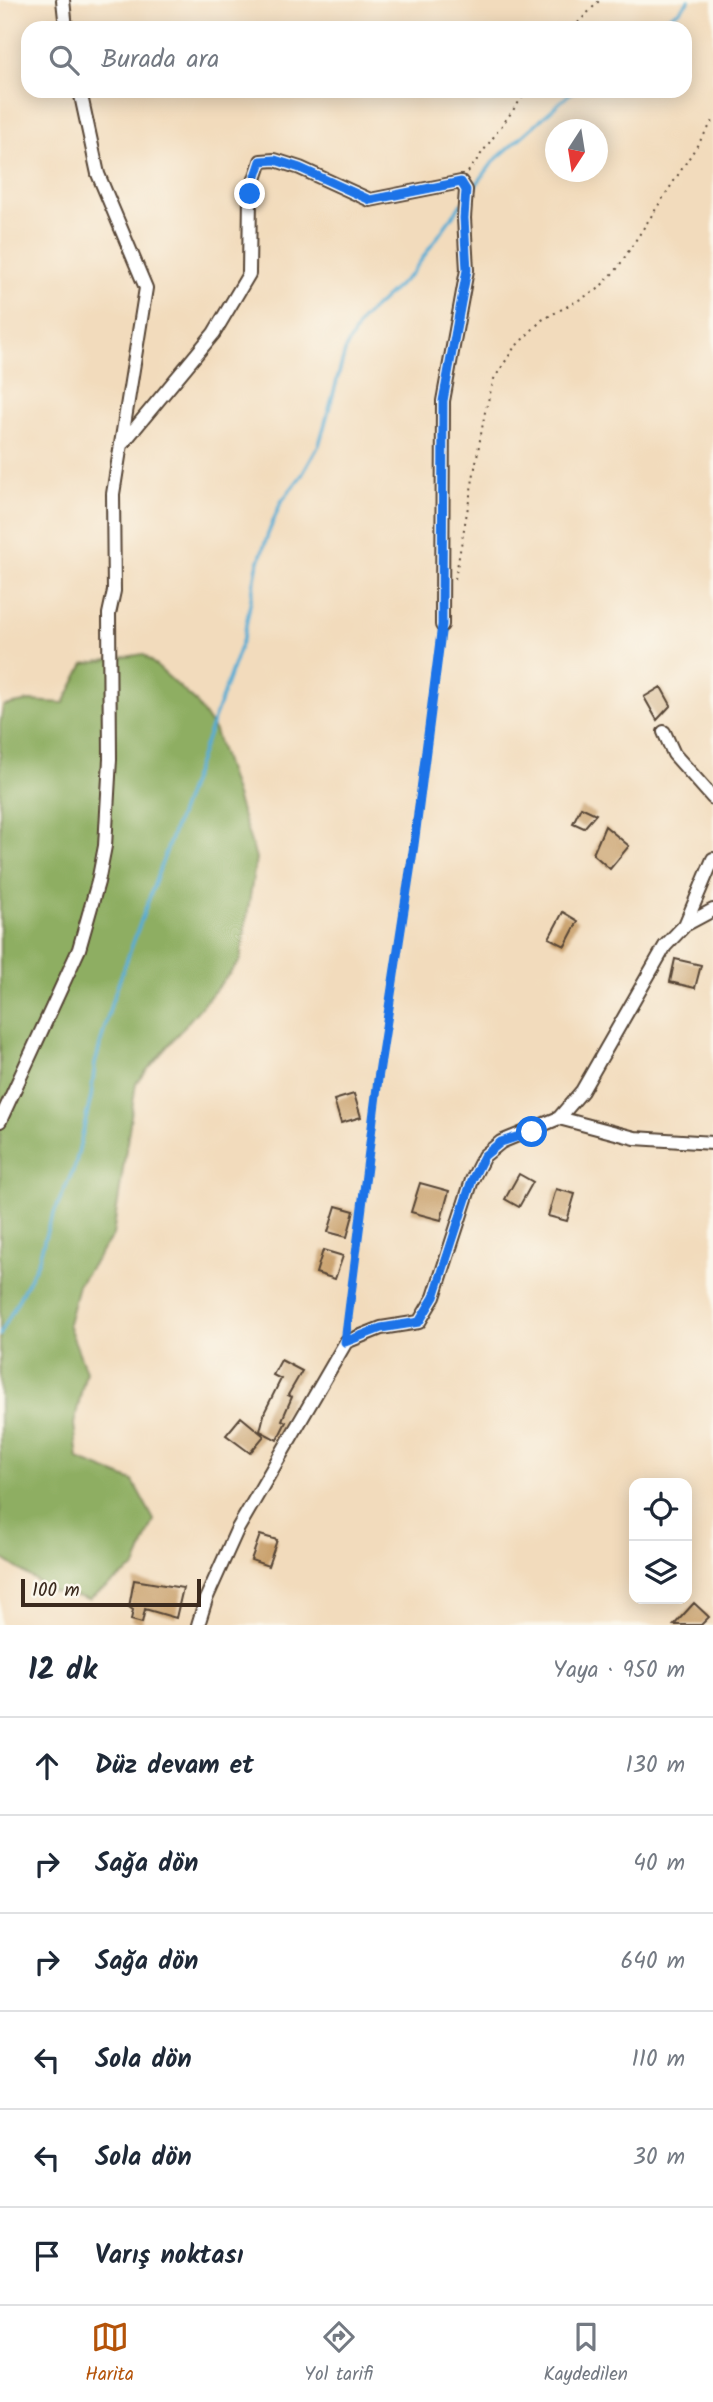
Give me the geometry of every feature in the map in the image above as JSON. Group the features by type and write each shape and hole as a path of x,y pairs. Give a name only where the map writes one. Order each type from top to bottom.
{"street":[{"path":"62,0 65,21"},
{"path":"0,1121 79,949 105,846 110,759 109,614 114,592 113,494 145,288 98,174 82,98"},
{"path":"121,444 214,333 249,274 250,194 261,161 275,160 300,168 370,200 461,182 466,190 464,218 467,270 443,401 442,625"},
{"path":"664,732 674,754 713,798"},
{"path":"685,925 713,859"},
{"path":"198,1625 206,1599 237,1530 345,1342 381,1328 419,1322 434,1297 472,1180 484,1156 501,1142 559,1118 582,1091 665,946 685,925 713,910"},
{"path":"559,1118 635,1138 713,1143"}],"path":[{"path":"580,21 600,0"},
{"path":"461,182 522,98"},
{"path":"453,588 485,412 495,379 514,348 542,320 597,290 617,269 713,121"},
{"path":"345,1342 378,1079 414,845 442,625"}],"green space":[{"path":"143,654 195,701 215,731 256,858 240,961 136,1083 113,1235 78,1285 68,1324 86,1371 74,1424 78,1459 133,1481 154,1520 135,1567 89,1599 52,1591 0,1557 0,724 3,706 29,701 64,703 84,664"}],"building":[{"path":"661,687 671,705 657,720 644,697"},
{"path":"581,807 596,814 584,828 573,823"},
{"path":"605,826 629,846 610,869 593,854"},
{"path":"563,912 578,921 565,946 549,938"},
{"path":"675,959 701,965 695,988 670,982"},
{"path":"354,1094 361,1117 341,1123 334,1100"},
{"path":"519,1174 533,1182 519,1207 505,1199"},
{"path":"420,1183 449,1191 441,1220 411,1212"},
{"path":"556,1189 575,1194 567,1221 548,1216"},
{"path":"336,1206 354,1211 347,1237 328,1232"},
{"path":"323,1250 343,1256 335,1279 316,1273"},
{"path":"281,1360 302,1371 288,1395 292,1397 282,1420 286,1422 277,1440 260,1431 265,1411 281,1379 273,1375"},
{"path":"241,1417 264,1436 250,1453 226,1435"},
{"path":"260,1535 277,1540 268,1566 251,1560"},
{"path":"134,1580 183,1588 176,1618 145,1609 142,1623 131,1620 133,1610 129,1607"},
{"path":"694,1603 709,1617 701,1625 674,1625"}],"waterway":[{"path":"662,21 680,10 689,0"},
{"path":"470,193 494,161 565,98"},
{"path":"0,1335 38,1262 48,1227 75,1166 91,1097 95,1064 112,1001 244,636 257,567 281,502 302,475 319,445 346,348 362,319 412,273 461,204"}],"route":[{"path":"250,194 253,178 261,161 275,160 300,168 370,200 461,182 466,190 464,218 467,270 443,401 442,625 414,845 378,1079 345,1342 366,1332 419,1322 434,1297 472,1180 484,1156 501,1142 532,1132"}]}
